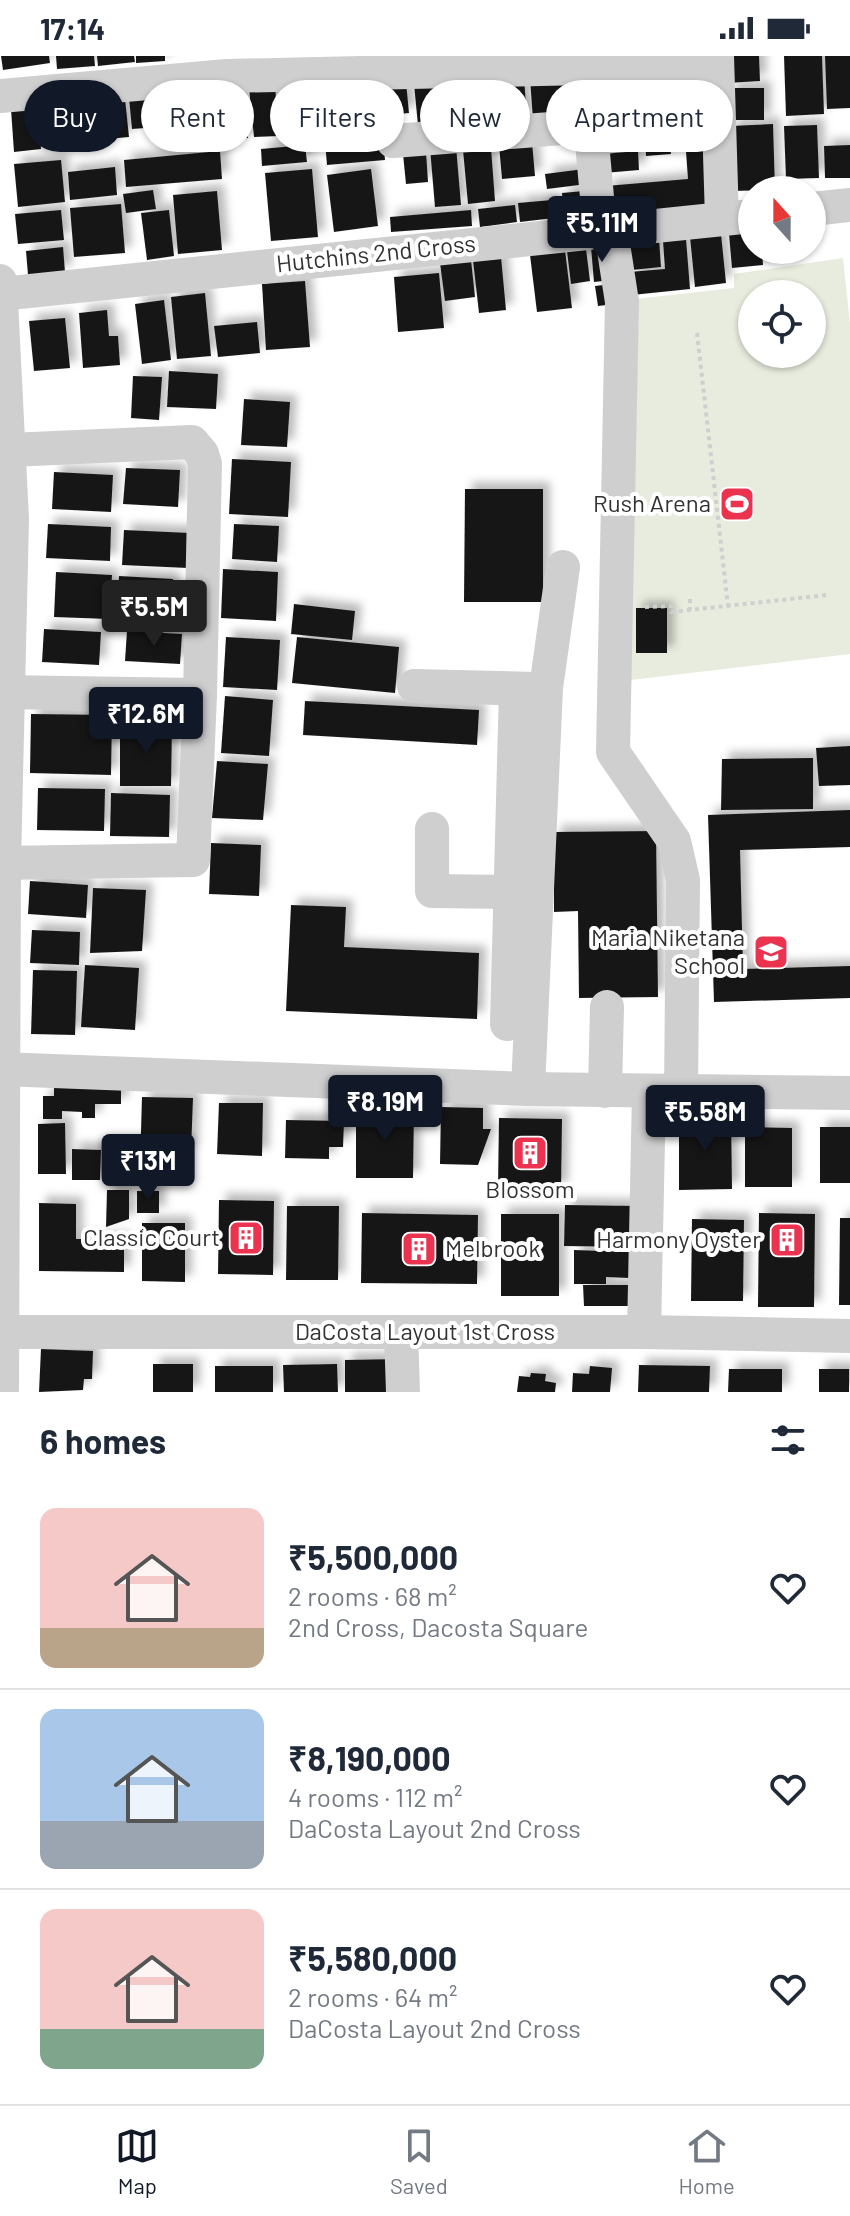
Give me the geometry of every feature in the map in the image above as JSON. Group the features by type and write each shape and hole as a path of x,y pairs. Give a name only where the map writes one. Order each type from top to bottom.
{"street":[{"path":"0,96 172,68 227,76 717,60 737,218"},
{"path":"585,66 586,80"},
{"path":"404,140 546,129"},
{"path":"593,152 622,302 613,752 674,841 681,863 644,1332"},
{"path":"826,208 850,205"},
{"name":"Hutchins 2nd Cross","path":"0,290 737,218"},
{"path":"0,290 9,450 2,863 2,1392"},
{"path":"2,863 193,860 205,464 202,454 192,442 9,450"},
{"path":"517,1089 510,892 531,689 563,567"},
{"path":"414,686 531,689"},
{"path":"517,1089 531,689"},
{"path":"5,692 200,695"},
{"path":"432,829 432,891 510,892"},
{"path":"605,1091 607,1007"},
{"path":"1,1069 517,1089 850,1093"},
{"name":"DaCosta Layout 1st Cross","path":"0,1332 644,1332 850,1336"},
{"path":"401,1332 403,1392"}],"path":[{"path":"697,333 728,606"},
{"path":"634,607 671,606 671,612 827,595"},
{"path":"690,599 690,610"}],"shaded area":[{"name":"Rush Arena","path":"843,258 850,323 850,654 623,681 626,300 734,288 734,274 802,264 826,264 826,260"}],"building":[{"path":"1,56 49,56 50,63 3,70"},
{"path":"56,56 94,56 95,66 57,69"},
{"path":"97,56 134,56 135,62 98,66"},
{"path":"136,56 165,56 165,61 136,63"},
{"path":"725,56 759,56 760,81 733,83 733,80 727,80"},
{"path":"784,56 822,56 824,114 786,116"},
{"path":"825,56 850,56 850,108 827,109"},
{"path":"577,74 578,80 546,80 546,119 533,120 530,78"},
{"path":"404,82 409,113 404,114"},
{"path":"414,84 420,84 420,125 418,125"},
{"path":"270,86 270,136 254,137 254,88"},
{"path":"733,88 764,88 764,120 733,120"},
{"path":"141,97 141,128 132,129 129,98"},
{"path":"125,99 129,137 125,137"},
{"path":"24,108 24,151 14,152 11,109"},
{"path":"773,124 775,176 738,176 738,191 732,191 733,126"},
{"path":"817,125 819,176 786,176 784,126"},
{"path":"530,142 535,176 502,179 500,152 530,152"},
{"path":"850,145 850,178 826,178 824,146"},
{"path":"261,149 306,152 307,162 262,166"},
{"path":"220,152 222,179 126,187 124,160"},
{"path":"326,152 384,152 385,160 327,165"},
{"path":"426,152 428,182 406,184 403,154"},
{"path":"430,152 457,152 461,205 435,207"},
{"path":"463,152 491,152 495,201 468,204"},
{"path":"638,152 639,170 604,173 603,154"},
{"path":"646,152 671,152 671,154 646,156"},
{"path":"686,152 711,152 715,206 607,214 606,186 688,179"},
{"path":"61,160 65,202 18,207 14,164"},
{"path":"115,167 117,195 70,200 68,172"},
{"path":"312,169 318,237 271,241 265,173"},
{"path":"371,169 378,226 334,232 327,175"},
{"path":"584,169 587,184 547,189 545,174"},
{"path":"153,190 156,209 126,213 123,194"},
{"path":"217,191 222,250 178,254 173,195"},
{"path":"584,191 586,215 564,216 562,193"},
{"path":"552,200 554,218 520,222 518,203"},
{"path":"121,204 125,253 74,257 70,208"},
{"path":"515,205 517,222 480,227 478,209"},
{"path":"61,210 64,240 18,244 15,214"},
{"path":"169,210 174,256 147,260 141,213"},
{"path":"471,210 472,226 391,232 390,217"},
{"path":"738,233 738,264 763,265 732,268 729,234"},
{"path":"721,234 726,283 695,287 690,237"},
{"path":"659,239 661,267 632,270 629,242"},
{"path":"686,239 690,289 632,295 629,272 665,269 663,241"},
{"path":"609,245 612,280 594,282 591,247"},
{"path":"63,247 65,272 28,275 26,251"},
{"path":"586,249 590,281 571,284 567,251"},
{"path":"565,250 572,308 537,312 530,255"},
{"path":"501,257 506,310 479,313 473,260"},
{"path":"471,260 475,297 445,301 440,263"},
{"path":"439,273 444,328 398,332 394,277"},
{"path":"305,281 310,347 266,350 262,284"},
{"path":"612,284 615,304 598,306 595,286"},
{"path":"205,293 211,356 177,359 171,297"},
{"path":"164,300 171,360 142,364 135,304"},
{"path":"107,310 109,336 118,336 120,365 83,368 79,313"},
{"path":"65,318 70,368 34,371 29,321"},
{"path":"257,322 260,353 218,357 214,326"},
{"path":"169,371 218,374 216,409 167,407"},
{"path":"133,376 162,377 159,420 131,418"},
{"path":"244,399 290,402 287,447 241,445"},
{"path":"232,459 291,462 288,517 229,514"},
{"path":"126,468 180,470 178,507 123,504"},
{"path":"54,472 113,475 111,512 52,509"},
{"path":"465,489 543,489 543,602 464,602"},
{"path":"48,524 111,527 110,561 46,558"},
{"path":"234,524 279,526 277,562 232,559"},
{"path":"124,530 190,533 188,568 122,565"},
{"path":"223,569 278,572 276,621 221,618"},
{"path":"56,572 112,575 109,619 54,617"},
{"path":"119,576 173,579 171,621 116,618"},
{"path":"294,604 355,611 352,640 291,634"},
{"path":"636,608 667,608 667,653 636,653"},
{"path":"44,629 101,632 99,665 42,662"},
{"path":"127,631 182,634 180,664 125,661"},
{"path":"226,637 280,640 277,690 223,687"},
{"path":"297,637 399,647 395,693 292,683"},
{"path":"225,696 273,700 269,756 221,753"},
{"path":"305,701 479,710 477,745 303,735"},
{"path":"31,714 112,715 111,775 30,773"},
{"path":"120,724 172,724 171,786 120,786"},
{"path":"850,746 850,785 819,786 816,748"},
{"path":"813,758 813,809 721,810 722,759"},
{"path":"217,761 268,764 263,820 212,818"},
{"path":"38,788 105,789 104,831 37,830"},
{"path":"111,793 170,795 169,837 110,836"},
{"path":"850,810 850,847 740,850 743,969 850,966 850,998 714,1002 708,815"},
{"path":"656,831 658,997 579,998 578,911 554,912 554,832"},
{"path":"211,843 261,845 259,896 209,894"},
{"path":"30,881 88,885 86,918 28,914"},
{"path":"93,888 146,890 142,951 90,953"},
{"path":"291,905 346,907 344,947 479,953 477,1019 286,1011"},
{"path":"32,930 80,932 79,965 30,963"},
{"path":"85,965 139,968 135,1030 81,1027"},
{"path":"33,970 77,971 75,1035 31,1034"},
{"path":"54,1086 121,1087 121,1104 95,1104 95,1118 82,1118 82,1112 62,1111 62,1119 43,1119 43,1096 54,1096"},
{"path":"142,1097 193,1098 191,1151 175,1150 175,1142 159,1141 159,1167 140,1166"},
{"path":"219,1103 263,1103 262,1156 217,1154"},
{"path":"441,1107 483,1108 483,1129 491,1129 478,1165 440,1164"},
{"path":"356,1108 414,1108 413,1178 356,1178"},
{"path":"731,1115 732,1189 679,1190 679,1116"},
{"name":"Blossom","path":"499,1118 562,1119 561,1189 498,1188"},
{"path":"286,1120 344,1121 343,1147 329,1147 329,1159 285,1158"},
{"path":"65,1123 66,1174 38,1174 38,1124"},
{"path":"745,1127 792,1128 792,1187 745,1187"},
{"path":"820,1127 850,1127 850,1183 820,1183"},
{"path":"72,1149 101,1150 100,1180 72,1180"},
{"path":"112,1151 134,1151 133,1182 112,1181"},
{"path":"107,1190 129,1190 129,1219 106,1227"},
{"path":"137,1191 159,1191 159,1213 137,1213"},
{"name":"Classic Court","path":"219,1200 274,1201 273,1275 218,1274"},
{"path":"39,1203 76,1204 76,1239 124,1239 124,1272 39,1271"},
{"path":"565,1205 636,1206 636,1247 564,1246"},
{"path":"287,1206 339,1206 338,1280 286,1280"},
{"name":"Melbrook","path":"362,1213 478,1215 477,1284 361,1283"},
{"name":"Harmony Oyster","path":"759,1213 815,1214 814,1307 758,1307"},
{"path":"501,1214 559,1214 559,1296 501,1296"},
{"path":"840,1218 850,1218 850,1305 839,1305"},
{"path":"692,1219 744,1220 743,1301 691,1301"},
{"path":"142,1223 185,1223 185,1282 142,1281"},
{"path":"574,1250 630,1252 629,1278 606,1277 606,1284 574,1284"},
{"path":"583,1285 633,1285 633,1306 584,1306"},
{"path":"41,1349 93,1351 92,1379 84,1379 83,1390 39,1392"},
{"path":"399,1359 399,1392 345,1392 345,1360"},
{"path":"153,1364 193,1364 193,1392 153,1392"},
{"path":"337,1364 338,1392 284,1392 283,1365"},
{"path":"639,1365 710,1366 709,1392 638,1392"},
{"path":"215,1366 273,1366 273,1392 215,1392"},
{"path":"590,1366 612,1368 610,1392 572,1392 573,1373 589,1374"},
{"path":"729,1369 782,1369 782,1392 728,1392"},
{"path":"819,1369 849,1369 849,1392 819,1392"},
{"path":"531,1373 546,1374 545,1381 556,1383 555,1392 517,1392 519,1376 530,1377"}],"place":[{"name":"Rush Arena","path":"737,504"},
{"name":"Maria Niketana School","path":"771,952"},
{"name":"Blossom","path":"530,1153"},
{"name":"Classic Court","path":"246,1238"},
{"name":"Harmony Oyster","path":"787,1240"},
{"name":"Melbrook","path":"419,1249"}]}
